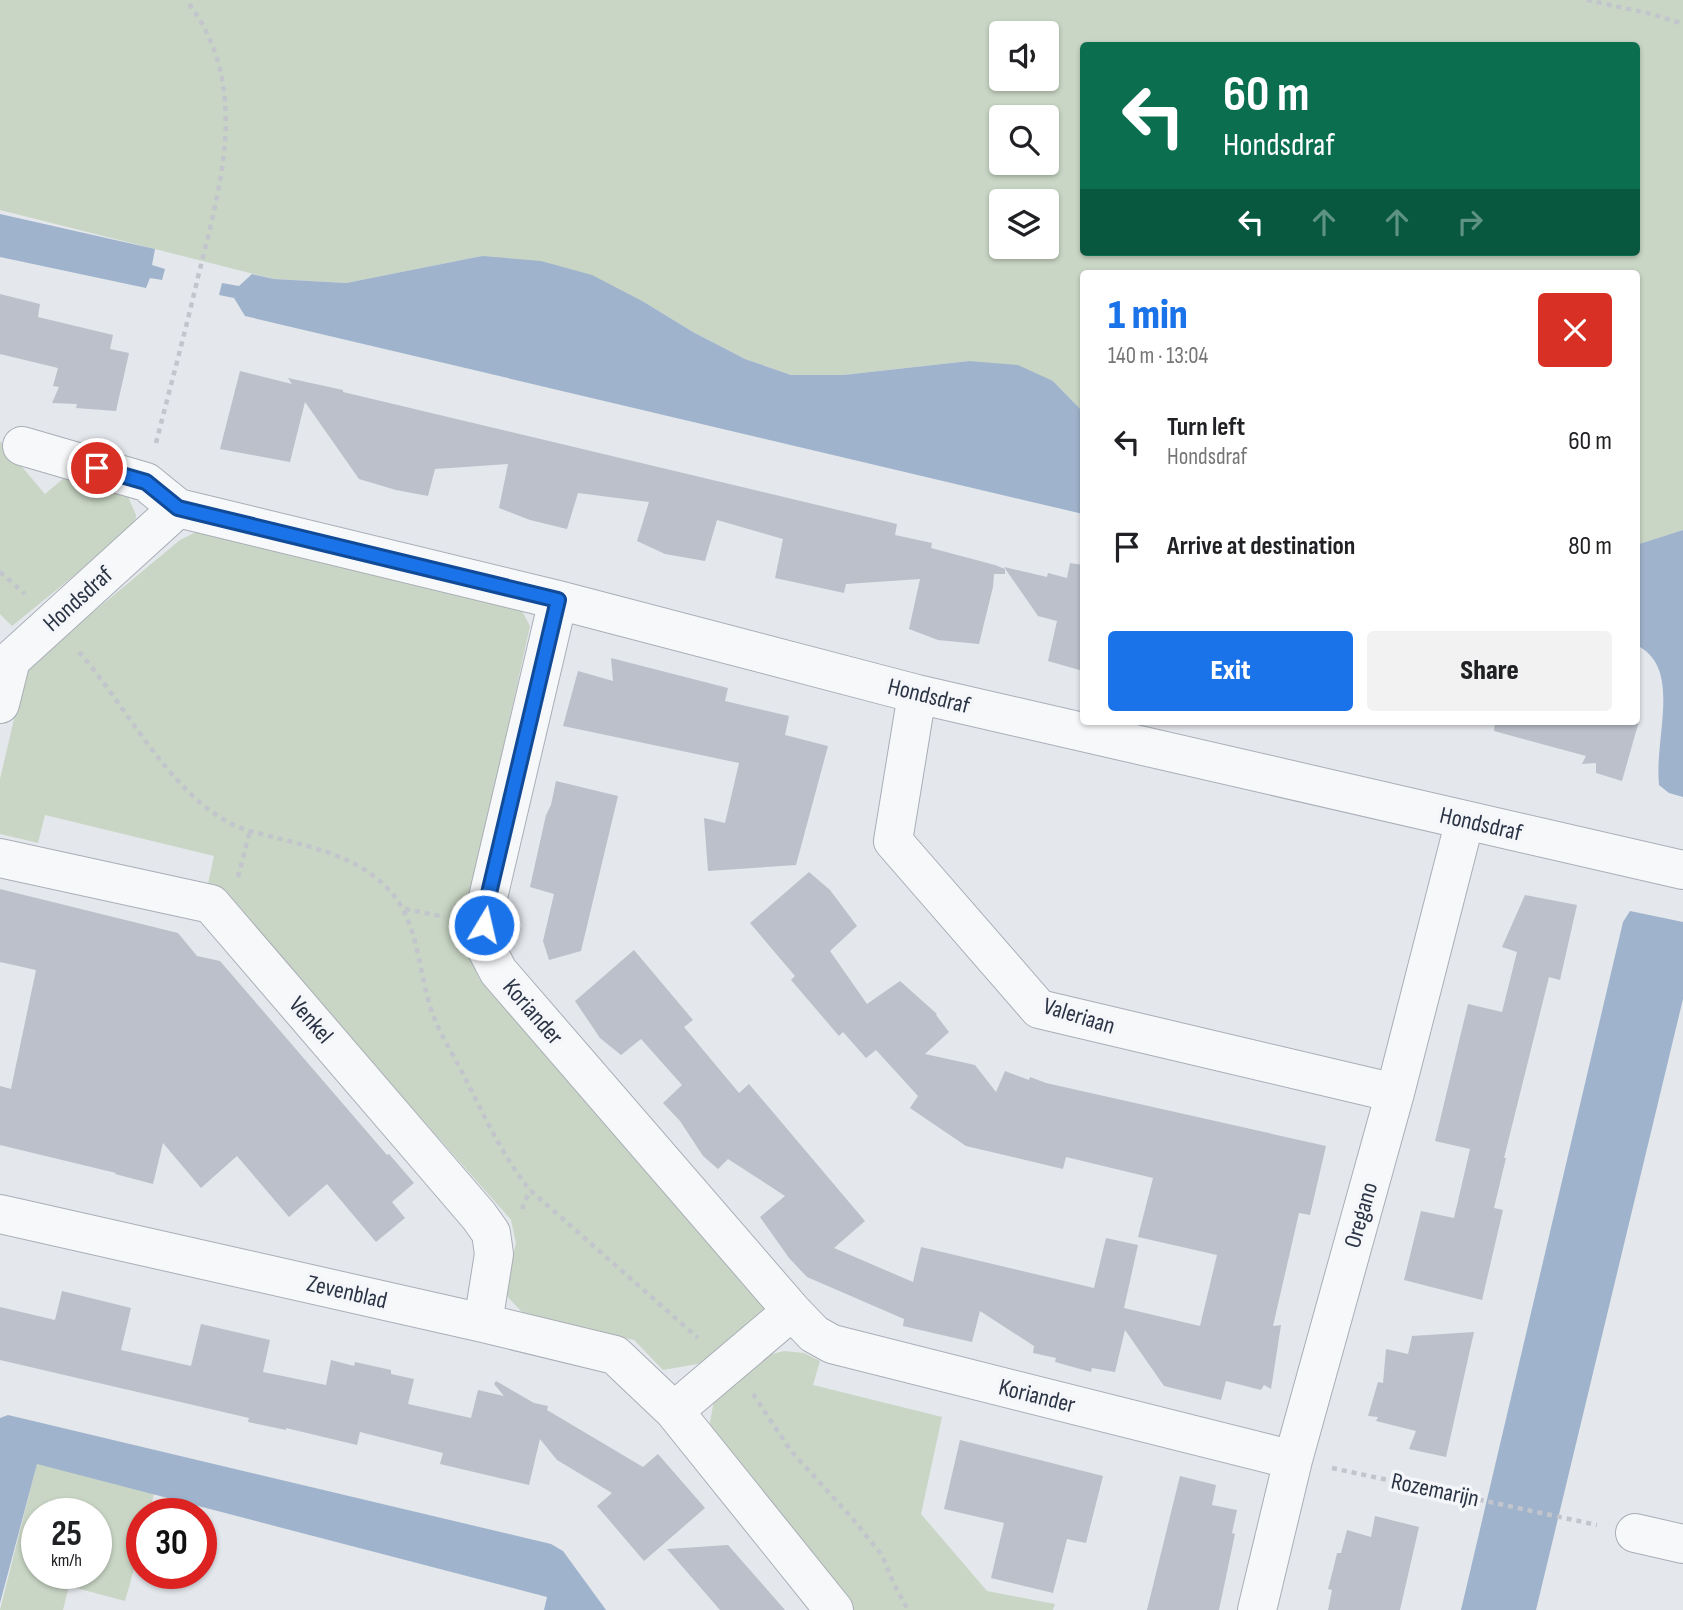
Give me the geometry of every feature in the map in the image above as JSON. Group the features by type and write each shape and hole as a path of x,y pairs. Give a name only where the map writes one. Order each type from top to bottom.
{"street":[{"name":"Hondsdraf","path":"22,446 146,482 178,508 558,600 917,694 1683,870"},
{"name":"Hondsdraf","path":"0,704 11,660 178,508"},
{"name":"Koriander","path":"558,600 486,906 483,942 498,971 814,1334 832,1344 1293,1460"},
{"name":"Valeriaan","path":"917,694 892,841 1039,1009 1395,1093"},
{"name":"Oregano","path":"1257,1610 1293,1460 1395,1093 1465,820"},
{"name":"Venkel","path":"0,858 211,904 491,1233 494,1254 483,1323"},
{"name":"Zevenblad","path":"0,1214 615,1355 674,1411 834,1610"},
{"path":"674,1411 792,1311"},
{"path":"1635,1533 1683,1544"}],"path":[{"path":"146,482 218,198 225,150 225,96 217,53 201,19 186,0"},
{"path":"1587,0 1652,14 1683,24"},
{"path":"0,572 53,622 100,676 149,746 211,812 250,831 322,849 361,865 390,890 405,909 433,1015 510,1166 530,1190 728,1365 759,1401 791,1451 851,1517 882,1556 908,1610"},
{"name":"Rozemarijn","path":"1293,1460 1576,1520"}],"green space":[{"path":"0,0 1683,0 1683,530 1640,544 1640,270 1080,270 1080,409 1053,381 969,361 843,375 791,375 745,359 644,302 482,256 346,283 274,279 0,210"},
{"path":"0,441 45,494 65,477 126,492 136,515 135,526 12,626 0,614"},
{"path":"194,533 222,533 517,602 530,626 462,937 479,979 769,1312 709,1362 663,1370 634,1340 536,1319 523,1313 504,1293 516,1243 511,1220 217,887 208,884 214,856 45,815 38,843 0,834 0,779 26,668 180,540"},
{"path":"784,1351 804,1353 820,1361 813,1385 942,1417 921,1514 987,1591 1055,1604 1053,1610 854,1610 711,1443 708,1433 714,1400 768,1355"},
{"path":"37,1463 154,1494 153,1498 126,1498 126,1589 128,1589 125,1601 80,1589 112,1589 112,1498 28,1498"},
{"path":"21,1527 21,1589 68,1589 63,1610 0,1610"}],"water":[{"path":"0,214 155,249 152,265 165,269 162,280 150,278 146,288 0,257"},
{"path":"482,256 541,261 592,275 745,359 791,375 843,375 969,361 1018,365 1053,381 1080,409 1080,513 245,316 234,298 219,295 222,283 239,286 252,274 274,279 346,283"},
{"path":"1683,530 1683,797 1669,793 1659,785 1663,686 1659,669 1650,655 1640,648 1640,544"},
{"path":"1630,911 1683,922 1683,999 1536,1610 1461,1610 1623,922"},
{"path":"8,1415 551,1544 563,1551 606,1610 544,1610 547,1597 217,1511 217,1498 167,1498 37,1464 28,1498 21,1498 21,1524 0,1603 0,1418"}],"building":[{"path":"0,294 40,304 38,317 113,335 110,349 129,353 116,411 76,408 77,404 52,403 59,387 53,386 58,368 0,354"},
{"path":"240,371 292,384 288,378 343,390 897,524 895,535 932,543 931,548 995,565 1005,569 1005,574 994,574 979,644 938,640 909,629 920,579 846,584 844,593 775,578 783,539 717,520 705,561 665,554 637,541 649,502 578,493 567,529 530,520 499,508 508,464 435,469 428,496 359,479 305,402 290,462 220,449"},
{"path":"1070,563 1080,565 1080,670 1048,661 1057,621 1038,616 1004,567 1047,577 1048,573 1067,578"},
{"path":"611,658 728,688 725,701 789,716 785,735 828,746 796,865 708,871 704,818 725,823 739,763 563,726 578,671 613,681"},
{"path":"1495,725 1638,725 1622,781 1596,773 1596,763 1582,764 1586,756 1494,731"},
{"path":"556,781 618,796 581,951 549,960 543,941 554,894 530,887"},
{"path":"809,872 830,890 857,926 830,951 867,1004 900,981 937,1014 949,1032 925,1054 975,1065 996,1092 1005,1071 1029,1080 1030,1077 1046,1083 1326,1146 1310,1215 1299,1213 1273,1326 1281,1325 1271,1389 1264,1385 1261,1390 1226,1381 1221,1400 1164,1386 1125,1330 1115,1372 1092,1368 1091,1372 1055,1362 1056,1358 1033,1353 1034,1346 980,1311 972,1342 903,1326 904,1319 807,1277 789,1258 760,1217 785,1196 728,1159 718,1169 703,1156 680,1121 663,1103 682,1085 641,1039 621,1055 600,1038 575,1001 634,950 693,1020 684,1027 739,1093 749,1084 865,1221 834,1248 913,1282 921,1247 1094,1288 1106,1238 1138,1245 1124,1308 1200,1326 1217,1255 1138,1237 1153,1178 1066,1157 1063,1169 966,1146 910,1108 918,1096 876,1050 866,1058 843,1032 839,1036 791,980 795,976 750,923"},
{"path":"0,889 178,933 197,956 220,961 414,1183 392,1202 405,1218 376,1242 327,1184 289,1217 237,1156 201,1188 163,1143 153,1184 0,1145 0,1086 11,1089 36,970 0,962"},
{"path":"1525,895 1577,905 1560,980 1549,977 1504,1158 1494,1208 1503,1210 1482,1300 1404,1280 1421,1211 1454,1218 1470,1149 1435,1141 1468,1004 1502,1012 1517,952 1502,947"},
{"path":"62,1291 131,1308 121,1350 191,1366 201,1324 270,1340 263,1372 326,1385 331,1360 354,1366 355,1362 391,1370 391,1374 414,1379 408,1404 471,1418 478,1390 504,1396 494,1384 496,1381 534,1403 548,1406 547,1410 643,1467 658,1454 705,1508 644,1561 597,1506 612,1493 557,1460 540,1439 529,1485 440,1464 443,1453 360,1432 357,1445 248,1422 249,1418 0,1360 0,1307 55,1320"},
{"path":"1474,1332 1446,1457 1409,1449 1416,1431 1376,1421 1378,1417 1368,1416 1378,1382 1383,1383 1386,1349 1408,1354 1412,1336"},
{"path":"960,1440 1103,1476 1086,1543 1067,1539 1053,1593 991,1578 1004,1523 944,1509"},
{"path":"1180,1476 1216,1485 1212,1505 1237,1510 1232,1533 1235,1534 1219,1610 1147,1610"},
{"path":"1375,1516 1419,1527 1400,1610 1328,1610 1332,1590 1328,1589 1337,1553 1341,1553 1347,1530 1371,1537"},
{"path":"728,1545 785,1610 720,1610 667,1549"}],"route":[{"path":"97,468 146,482 178,508 558,600 486,906 484,925"}]}
